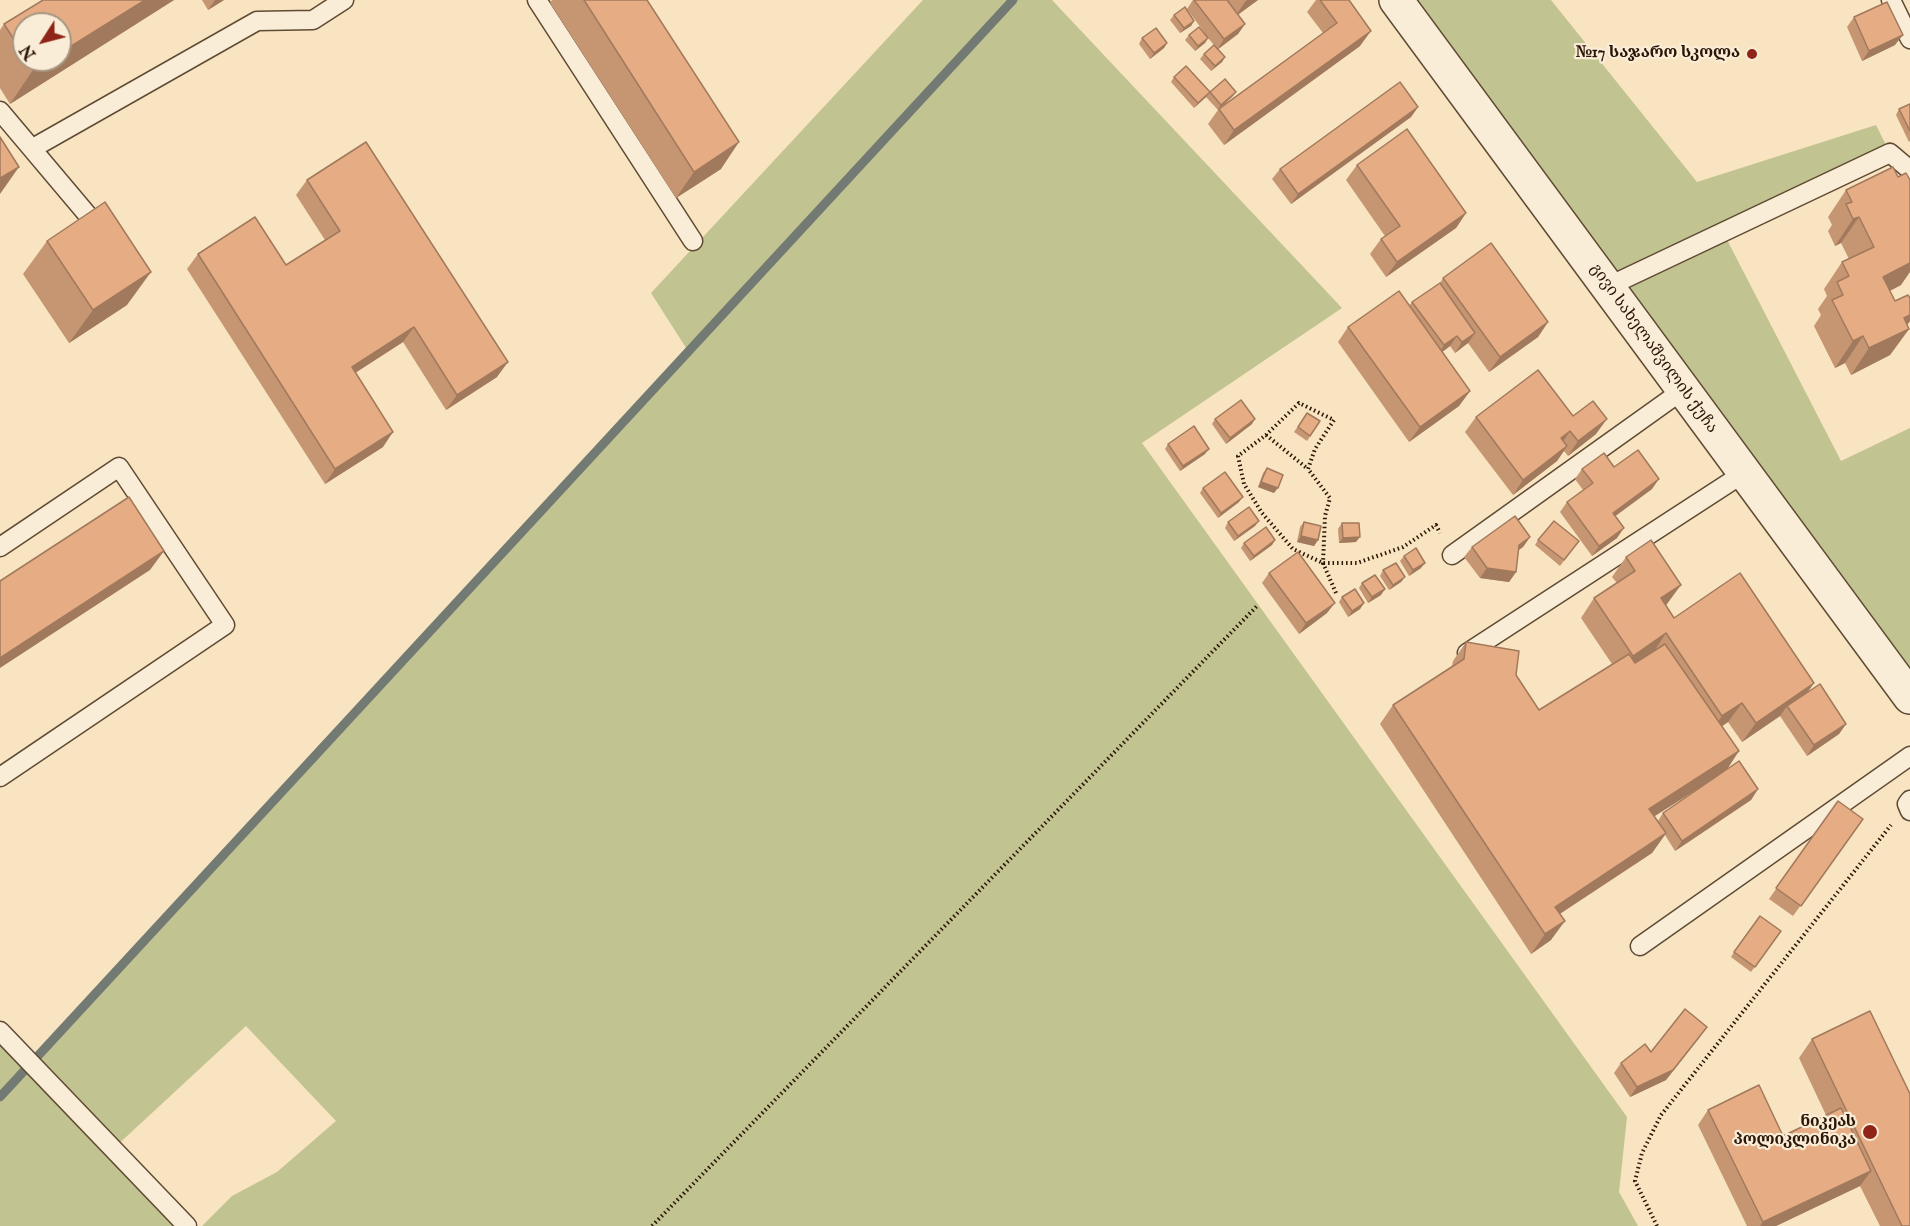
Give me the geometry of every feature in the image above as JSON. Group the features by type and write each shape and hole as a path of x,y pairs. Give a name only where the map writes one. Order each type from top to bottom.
{"street":[{"name":"გივი სახელაშვილის ქუჩა","path":"1396,0 1910,697"}],"lane":[{"path":"33,148 257,21 313,20 344,0"},
{"path":"537,0 693,241"},
{"path":"1891,0 1910,39"},
{"path":"0,111 102,232"},
{"path":"1607,287 1890,153 1910,170"},
{"path":"1452,555 1683,390"},
{"path":"0,547 119,467 225,625 0,777"},
{"path":"1467,653 1744,473"},
{"path":"1640,946 1910,756"},
{"path":"0,1031 187,1226"}],"path":[{"path":"1308,469 1315,449 1335,420 1299,403 1266,435 1238,456 1244,484 1262,513 1293,549 1323,563 1357,563 1403,547 1436,525 1452,555"},
{"path":"1266,435 1308,469 1330,498 1325,516 1323,563 1336,593"},
{"path":"652,1226 1258,605"},
{"path":"1657,1226 1635,1181 1642,1153 1661,1115 1909,805"}],"green space":[{"path":"923,0 1052,0 1342,308 1142,443 1627,1117 1619,1192 1638,1226 202,1226 232,1196 277,1172 336,1121 246,1026 113,1149 187,1226 0,1226 0,1031 31,1062 688,351 651,293"},
{"path":"1411,0 1551,0 1697,182 1876,125 1890,153 1723,232 1841,461 1910,428 1910,697"}],"building":[{"path":"43,0 145,0 72,46 72,12 24,12"},
{"path":"584,0 647,0 739,142 694,172"},
{"path":"1194,0 1227,0 1245,24 1224,39"},
{"path":"1320,0 1349,0 1371,31 1234,130 1219,109 1337,23"},
{"path":"1887,2 1903,35 1869,51 1854,17"},
{"path":"1185,7 1194,21 1184,28 1174,15"},
{"path":"12,19 12,36 4,24"},
{"path":"1199,27 1208,38 1198,46 1189,35"},
{"path":"1156,28 1167,43 1154,53 1142,38"},
{"path":"1214,45 1225,57 1215,66 1204,54"},
{"path":"1186,66 1210,92 1198,103 1174,77"},
{"path":"1225,79 1236,92 1221,105 1210,92"},
{"path":"1400,82 1418,107 1298,194 1280,169"},
{"path":"1910,104 1910,131 1899,109"},
{"path":"1407,129 1466,213 1397,262 1381,239 1400,226 1357,165"},
{"path":"0,137 19,167 0,178"},
{"path":"366,142 508,362 457,395 414,327 352,367 393,432 335,469 198,254 255,217 286,265 340,231 307,180"},
{"path":"1893,167 1898,177 1906,173 1910,180 1910,263 1883,277 1895,301 1908,295 1910,298 1910,315 1904,318 1909,329 1869,348 1863,336 1853,341 1832,300 1843,295 1837,282 1849,276 1842,262 1874,247 1859,217 1853,219 1846,204 1852,202 1846,190"},
{"path":"105,202 151,272 93,310 47,241"},
{"path":"1491,243 1548,322 1500,357 1443,278"},
{"path":"1440,283 1475,333 1462,342 1457,336 1444,345 1412,302"},
{"path":"1399,291 1470,391 1420,427 1348,327"},
{"path":"1538,370 1573,416 1593,401 1607,419 1578,441 1570,431 1561,438 1567,446 1523,480 1476,417"},
{"path":"1241,400 1255,419 1230,438 1215,419"},
{"path":"1307,413 1320,421 1310,436 1298,427"},
{"path":"1194,426 1209,449 1183,466 1168,444"},
{"path":"1638,450 1659,479 1613,513 1624,528 1599,546 1567,502 1593,483 1582,469 1604,453 1614,467"},
{"path":"1267,468 1283,475 1278,488 1261,482"},
{"path":"1225,472 1243,497 1221,513 1203,488"},
{"path":"129,497 164,551 0,658 0,581"},
{"path":"1249,507 1259,521 1238,536 1228,522"},
{"path":"1515,516 1530,537 1519,545 1516,572 1487,568 1472,547"},
{"path":"1554,521 1579,541 1564,560 1538,540"},
{"path":"1304,522 1321,526 1318,540 1301,536"},
{"path":"1342,523 1359,523 1360,537 1343,538"},
{"path":"1266,527 1275,540 1254,556 1244,543"},
{"path":"1651,540 1681,585 1661,598 1674,618 1740,573 1814,683 1756,723 1742,703 1722,716 1666,633 1633,656 1594,598 1635,571 1626,557"},
{"path":"1416,548 1425,563 1413,570 1404,556"},
{"path":"1298,552 1335,603 1306,623 1269,573"},
{"path":"1396,563 1405,577 1393,585 1383,570"},
{"path":"1375,575 1385,589 1372,597 1362,583"},
{"path":"1355,589 1364,603 1352,611 1342,597"},
{"path":"1466,642 1519,651 1516,675 1539,710 1629,654 1635,663 1665,644 1739,751 1649,809 1666,833 1555,907 1565,921 1545,934 1393,705 1464,659"},
{"path":"1820,684 1846,724 1814,745 1787,706"},
{"path":"1739,761 1758,789 1682,841 1663,813"},
{"path":"1838,801 1863,819 1801,906 1776,888"},
{"path":"1760,916 1781,931 1755,967 1734,952"},
{"path":"1685,1009 1707,1027 1673,1070 1637,1087 1621,1063 1645,1044 1651,1052"},
{"name":"ნიკეას პოლიკლინიკა","path":"1870,1011 1910,1094 1910,1226 1902,1226 1812,1039"},
{"path":"1759,1085 1783,1136 1841,1108 1871,1171 1763,1222 1708,1110"}],"waterway":[{"path":"0,1097 1013,0"}],"place":[{"name":"№17 საჯარო სკოლა","path":"1752,54"},
{"name":"ნიკეას პოლიკლინიკა","path":"1870,1132"}]}
